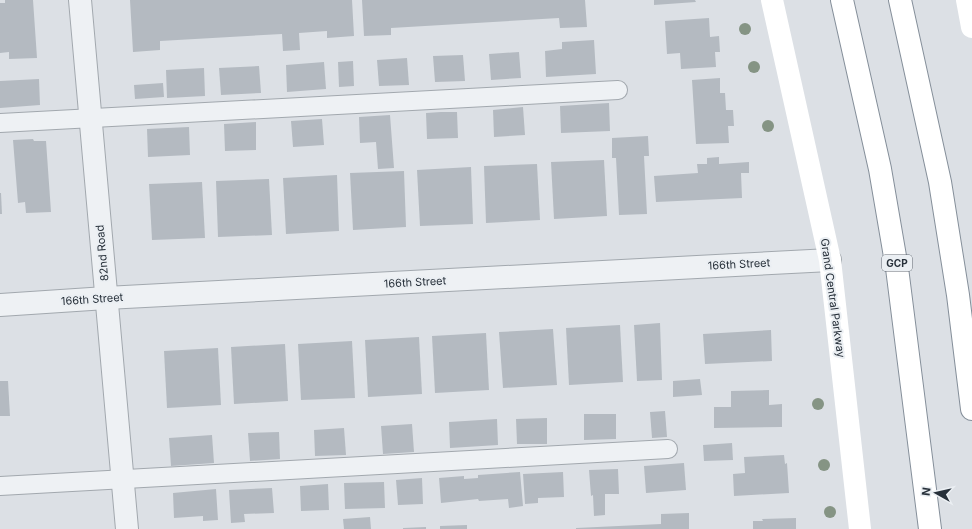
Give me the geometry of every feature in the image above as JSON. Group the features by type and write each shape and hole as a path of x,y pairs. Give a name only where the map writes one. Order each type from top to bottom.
{"main road":[{"name":"Grand Central Parkway","path":"772,0 830,260 860,529"},
{"name":"GCP","path":"842,0 880,169 897,268 930,529"},
{"path":"900,0 940,182 958,295 972,409"},
{"path":"966,0 972,27"}],"street":[{"name":"82nd Road","path":"80,0 127,529"},
{"name":"166th Street","path":"0,305 106,298 830,260"}],"lane":[{"path":"0,123 618,90"},
{"path":"0,486 668,448"}],"building":[{"path":"5,0 33,0 37,58 9,59 9,52 0,53 0,3 5,3"},
{"path":"130,0 352,0 354,36 327,38 327,31 299,33 300,50 283,51 282,34 160,41 160,50 133,52"},
{"path":"362,0 585,0 587,27 560,28 559,18 391,28 391,35 364,36"},
{"path":"654,0 695,0 696,2 654,5"},
{"path":"709,18 710,37 719,36 720,52 715,52 716,67 681,69 680,53 667,54 665,21"},
{"path":"594,40 596,74 546,77 545,51 562,49 562,42"},
{"path":"519,52 521,78 491,80 489,54"},
{"path":"463,55 465,81 435,82 433,56"},
{"path":"407,58 409,85 379,86 377,60"},
{"path":"353,61 354,86 339,87 338,62"},
{"path":"324,62 326,89 287,92 286,65"},
{"path":"259,66 261,93 221,95 219,68"},
{"path":"204,68 205,96 167,98 166,70"},
{"path":"720,78 720,93 725,93 726,110 733,110 734,126 728,126 729,143 696,144 692,80"},
{"path":"39,79 40,105 0,108 0,81"},
{"path":"163,83 164,97 135,99 134,85"},
{"path":"609,103 610,131 561,133 560,106"},
{"path":"523,107 525,135 494,137 493,110"},
{"path":"457,112 458,138 427,139 426,113"},
{"path":"390,115 394,168 378,169 376,142 360,143 359,117"},
{"path":"322,119 324,145 293,147 291,121"},
{"path":"256,122 256,150 225,151 224,124"},
{"path":"189,127 190,155 148,157 147,129"},
{"path":"648,136 649,156 644,156 647,214 619,215 616,158 612,158 612,138"},
{"path":"33,139 34,141 46,141 51,212 26,213 25,202 18,203 13,140"},
{"path":"719,157 719,164 749,162 749,173 741,173 742,198 656,202 654,176 698,173 697,164 707,164 707,158"},
{"path":"604,160 607,216 554,219 551,162"},
{"path":"537,164 540,220 486,223 484,166"},
{"path":"471,167 473,224 420,226 417,170"},
{"path":"404,171 406,227 353,230 350,173"},
{"path":"337,175 339,231 286,234 283,178"},
{"path":"269,179 272,235 218,237 216,181"},
{"path":"202,182 205,238 152,240 149,184"},
{"path":"1,193 2,214 0,214"},
{"path":"660,323 662,380 637,381 634,325"},
{"path":"620,325 623,382 569,385 566,328"},
{"path":"553,329 557,385 503,388 499,332"},
{"path":"771,330 772,361 705,364 703,334"},
{"path":"486,333 489,390 435,393 432,336"},
{"path":"419,337 422,394 368,397 365,340"},
{"path":"352,341 355,398 301,400 298,344"},
{"path":"285,344 288,401 234,404 231,347"},
{"path":"218,348 221,405 167,408 164,351"},
{"path":"700,379 702,395 673,397 673,381"},
{"path":"0,381 8,381 10,416 0,416"},
{"path":"769,390 769,405 782,404 782,427 714,428 714,407 731,407 731,391"},
{"path":"665,411 667,437 652,438 650,412"},
{"path":"584,414 616,414 616,439 584,440"},
{"path":"547,418 547,444 517,444 516,419"},
{"path":"497,419 498,445 450,448 449,422"},
{"path":"412,424 414,452 383,454 381,426"},
{"path":"344,428 346,455 315,456 314,430"},
{"path":"279,432 280,459 250,461 248,433"},
{"path":"212,435 214,463 171,466 169,438"},
{"path":"732,443 733,460 704,461 703,445"},
{"path":"784,455 785,464 787,463 789,493 734,496 733,474 745,473 744,457"},
{"path":"684,463 686,490 646,493 644,466"},
{"path":"618,469 619,494 605,494 605,515 594,516 593,495 591,496 589,470"},
{"path":"520,472 523,506 509,508 508,499 479,501 478,499 441,503 439,478 464,476 464,479 478,478 478,475"},
{"path":"563,472 564,497 538,498 538,503 525,504 523,474"},
{"path":"422,478 423,504 398,505 396,480"},
{"path":"384,482 385,508 345,509 344,483"},
{"path":"328,484 329,510 301,511 300,486"},
{"path":"272,488 274,513 244,514 245,522 231,523 229,490"},
{"path":"216,489 218,520 203,521 203,516 174,518 173,493"},
{"path":"689,513 689,529 576,529 661,524 661,514"},
{"path":"370,517 371,529 344,529 343,519"},
{"path":"796,518 796,529 753,529 753,521 763,521 762,519"},
{"path":"467,525 467,529 440,529 440,526"},
{"path":"426,527 426,529 403,529 403,528"}]}
